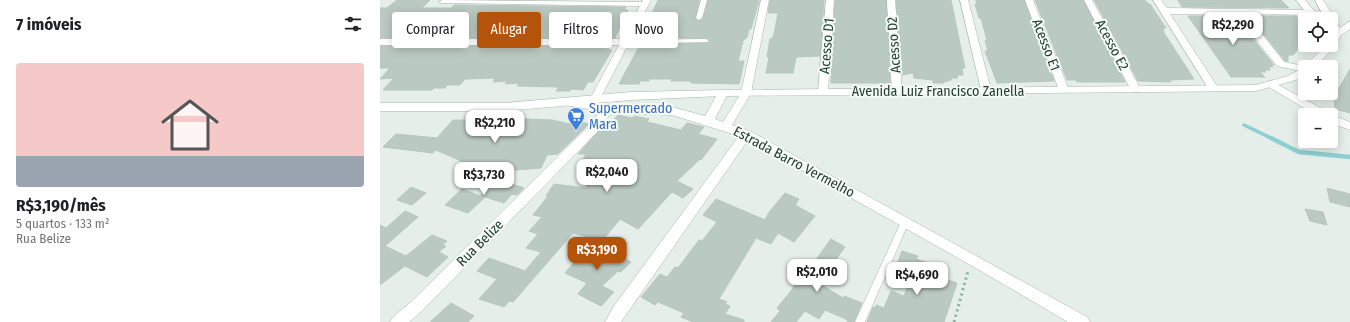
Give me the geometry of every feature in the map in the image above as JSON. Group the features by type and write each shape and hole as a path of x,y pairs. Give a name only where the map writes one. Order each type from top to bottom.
{"street":[{"path":"725,127 746,92 766,0"},
{"name":"Acesso D1","path":"823,91 830,0"},
{"name":"Acesso D2","path":"891,0 896,91"},
{"path":"964,0 986,90"},
{"name":"Acesso E1","path":"1029,0 1064,90"},
{"name":"Acesso E2","path":"1088,0 1136,90"},
{"path":"1157,0 1214,89"},
{"path":"1300,0 1310,12"},
{"path":"1319,0 1326,12"},
{"path":"641,12 646,2"},
{"path":"1164,11 1239,12 1298,15"},
{"path":"1239,12 1281,64 1298,68"},
{"path":"1338,35 1350,24"},
{"path":"380,42 620,42"},
{"path":"595,99 622,48"},
{"path":"1315,60 1322,52"},
{"name":"Avenida Luiz Francisco Zanella","path":"569,102 631,96 746,92 1256,88 1292,78 1298,74"},
{"path":"1270,84 1312,108"},
{"path":"708,121 723,93"},
{"name":"Estrada Barro Vermelho","path":"380,107 504,107 569,102 608,109 672,111 708,121 746,134 972,259 1082,322"},
{"name":"Rua Belize","path":"398,322 416,307 593,129 608,109"},
{"path":"1338,122 1350,126"},
{"path":"613,322 619,311 746,134"}],"lane":[{"path":"700,18 704,0"},
{"path":"442,2 646,2"},
{"path":"678,41 706,41"},
{"path":"860,322 905,222"}],"path":[{"path":"954,322 972,259"}],"building":[{"path":"397,0 430,0 422,8 451,8 454,5 463,5 626,7 624,10 628,10 627,12 620,12 620,27 615,38 612,38 612,12 549,12 549,38 541,38 541,12 477,12 477,38 469,38 469,12 392,12 392,38 380,38 380,8 387,8"},
{"path":"658,0 699,0 695,18 698,21 703,18 708,0 759,0 751,29 749,29 747,37 743,41 738,61 744,61 739,84 691,83 691,81 671,81 672,79 649,79 649,81 640,81 639,84 619,84 638,48 678,48 678,44 709,43 710,40 706,38 678,38 678,12 653,12"},
{"path":"770,0 824,0 820,56 796,57 793,73 766,73 770,39 772,39 774,34 778,13 768,13"},
{"path":"835,0 886,0 890,83 831,83"},
{"path":"896,0 951,0 965,68 962,68 963,75 957,75 958,78 951,78 951,80 944,83 933,83 933,80 914,78 913,73 902,75"},
{"path":"976,0 1024,0 1054,81 997,83 985,51 988,51 985,40 987,40 981,18 979,18 975,4 977,4"},
{"path":"1035,0 1083,0 1125,82 1077,82 1076,80 1067,80"},
{"path":"1094,0 1145,0 1148,4 1150,4 1166,28 1163,28 1164,33 1194,79 1170,80 1171,82 1138,81"},
{"path":"1178,0 1281,0 1289,8 1182,7"},
{"path":"1188,16 1235,16 1274,65 1271,65 1273,67 1268,67 1270,70 1264,70 1266,72 1260,72 1265,77 1231,77"},
{"path":"1249,16 1296,16 1298,18 1298,49 1293,55 1288,55 1288,61 1285,61"},
{"path":"380,46 392,46 392,48 469,48 469,46 477,46 477,48 541,48 541,46 549,46 549,48 609,48 608,50 612,50 593,82 588,82 583,90 571,89 570,91 556,91 559,87 517,86 519,83 505,84 507,81 493,82 495,78 465,79 460,85 447,85 445,88 434,88 432,90 383,90 394,78 380,79 390,68 380,68"},
{"path":"1350,69 1350,113 1335,108 1334,100 1338,100 1338,90"},
{"path":"618,115 649,119 647,122 681,130 687,123 704,127 698,134 717,139 701,160 700,159 677,181 693,189 683,198 672,192 638,229 620,219 602,241 573,233 513,302 509,301 504,307 479,299 497,279 477,271 489,258 525,271 541,252 526,248 538,234 529,231 542,217 533,215 548,196 546,196 554,184 585,188 602,167 579,166 586,154 578,154 602,127 606,128"},
{"path":"525,119 552,120 574,125 577,121 589,124 558,154 547,155 541,168 479,173 456,166 461,161 436,150 433,153 383,147 396,134 437,138 453,120 473,120 500,126 518,126"},
{"path":"497,179 524,188 517,195 512,194 504,203 485,197 468,213 445,205 462,189 480,196"},
{"path":"411,187 426,193 412,205 397,200"},
{"path":"1327,188 1350,194 1350,207 1330,202"},
{"path":"785,193 799,199 795,205 815,216 794,242 778,233 771,244 756,238 719,299 727,302 725,304 730,306 725,314 744,320 744,322 693,322 681,317 684,313 658,302 655,305 641,297 660,274 667,277 675,267 678,268 699,240 702,241 717,222 703,215 716,199 765,220 770,211"},
{"path":"1305,209 1323,212 1327,225 1310,221"},
{"path":"405,211 418,217 385,246 406,256 432,235 447,241 442,245 446,246 439,252 448,257 427,277 405,266 380,285 380,225 386,228"},
{"path":"831,239 845,247 823,277 825,278 820,284 843,298 844,296 862,303 854,322 847,322 848,320 825,310 819,319 805,311 796,322 771,322 780,311 777,308 791,291 802,273 805,275"},
{"path":"593,240 631,262 621,272 618,271 602,286 614,292 601,306 578,294 587,283 565,273"},
{"path":"902,251 918,256 916,259 938,266 935,276 957,283 944,322 867,322 873,307 875,308 876,305 884,308 891,291 904,296 913,273 896,267"},
{"path":"451,303 474,316 468,322 430,322"}],"waterway":[{"path":"1244,125 1273,139"},
{"path":"1273,139 1299,152 1350,157"}],"place":[{"name":"Supermercado Mara","path":"576,131"}]}
